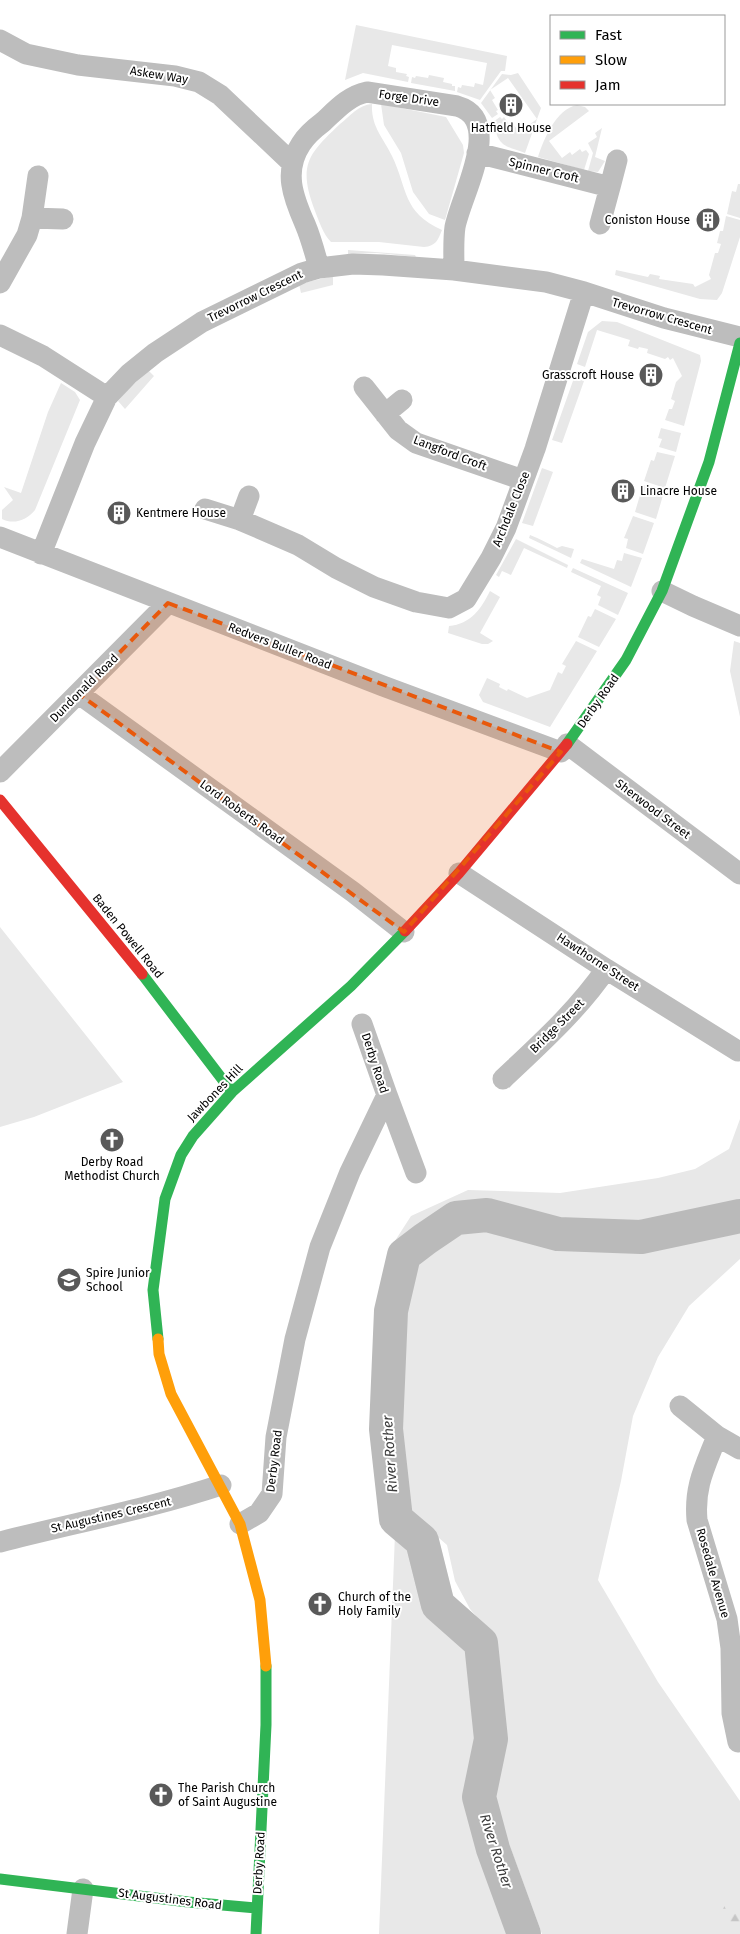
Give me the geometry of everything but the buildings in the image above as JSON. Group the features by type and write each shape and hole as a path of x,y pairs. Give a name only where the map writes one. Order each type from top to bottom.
{"main road":[{"name":"Derby Road","path":"343,994 459,873 564,748 626,660 662,591 709,462 740,343"},
{"name":"Baden Powell Road","path":"0,800 143,975 232,1092"},
{"name":"Jawbones Hill","path":"240,1524 171,1394 159,1354 153,1290 165,1199 181,1155 193,1136 232,1092 343,994"},
{"name":"Derby Road","path":"240,1524 260,1600 266,1670 266,1725 256,1934"},
{"name":"St Augustines Road","path":"0,1879 188,1902 257,1908"}],"street":[{"name":"Askew Way","path":"0,40 26,54 78,65 175,76 199,82 220,95 292,163"},
{"name":"Forge Drive","path":"319,268 314,249 294,201 290,181 292,163 301,143 317,126 347,100 367,92 440,103 466,109 474,115 480,134 477,153 456,227 454,270"},
{"name":"Spinner Croft","path":"477,153 610,187"},
{"path":"600,224 617,160"},
{"path":"0,283 27,235 32,218 38,176"},
{"path":"32,218 63,219"},
{"name":"Trevorrow Crescent","path":"41,554 85,443 107,397 129,374 155,353 202,322 283,281 319,268 352,264 454,270 546,282 584,292 664,318 740,337"},
{"name":"Archdale Close","path":"205,509 240,520 298,545 336,568 374,587 416,602 449,608 466,599 491,558 506,528 558,380 584,292"},
{"path":"0,335 42,356 107,397"},
{"name":"Langford Croft","path":"364,387 398,430 416,443 523,480"},
{"path":"385,414 402,400"},
{"path":"240,520 249,496"},
{"name":"Redvers Buller Road","path":"0,537 168,603 564,748"},
{"path":"662,591 738,625"},
{"name":"Dundonald Road","path":"0,772 168,603"},
{"name":"Lord Roberts Road","path":"79,694 354,892 404,932"},
{"name":"Sherwood Street","path":"564,748 740,874"},
{"name":"Hawthorne Street","path":"459,873 738,1051"},
{"name":"Bridge Street","path":"503,1079 569,1015 590,992 606,968"},
{"name":"Derby Road","path":"240,1524 259,1513 272,1494 276,1437 295,1339 320,1247 350,1172 387,1095 362,1024"},
{"path":"387,1095 416,1173"},
{"path":"680,1406 717,1436 740,1449"},
{"name":"Rosedale Avenue","path":"717,1436 698,1483 696,1506 697,1520 727,1619 731,1648 723,1715 738,1742"},
{"name":"St Augustines Crescent","path":"0,1542 91,1518 141,1508 221,1486"},
{"path":"77,1934 82,1889"}],"highlighted area":[{"path":"168,603 561,752 404,932 79,694"}],"green space":[{"path":"356,25 507,56 505,71 501,71 480,100 457,92 458,87 461,88 462,85 474,87 475,83 483,85 487,63 392,45 388,66 396,68 396,72 407,74 406,76 409,77 408,82 363,73 345,80"},
{"path":"518,73 541,108 525,153 503,144 497,136 493,122 500,117 502,119 504,117 511,127 514,125 519,132 537,119 508,78 491,89 502,74 511,75"},
{"path":"429,75 444,78 443,82 455,86 455,91 411,83 412,77 428,78"},
{"path":"490,90 495,98 492,100 498,110 496,111 498,114 492,118 481,103"},
{"path":"372,104 373,119 392,156 408,199 420,215 429,223 442,230 434,244 424,247 379,242 331,242 320,223 307,183 309,162 320,144 340,124 358,109"},
{"path":"381,104 446,117 463,145 464,153 445,220 429,214 413,192 401,153 384,125"},
{"path":"577,105 585,107 589,111 549,141 562,158 570,152 572,155 580,149 582,152 586,150 589,154 584,170 538,157 547,134 557,118 563,112"},
{"path":"602,128 595,157 605,161 598,172 588,171 593,153 588,143 597,137 595,133"},
{"path":"738,184 740,184 740,218 727,214 732,191 736,192"},
{"path":"726,216 740,220 740,237 722,293 717,300 700,299 615,275 616,270 648,277 650,274 660,276 659,279 693,284 695,287 711,279 709,275 715,253 718,253 721,244 717,243 720,231 723,231"},
{"path":"348,250 415,255 416,257 377,253 348,254"},
{"path":"333,276 333,285 301,293 299,284"},
{"path":"602,321 617,322 700,355 701,361 684,426 665,420 669,409 672,409 675,401 671,399 676,382 682,376 673,358 670,360 668,357 665,359 647,353 648,349 628,346 630,340 597,330 585,367 577,364 588,332"},
{"path":"149,371 154,376 125,409 118,401 129,388"},
{"path":"574,378 584,381 562,443 552,440"},
{"path":"61,383 75,392 80,400 35,510 20,520 11,522 2,519 2,510 13,500 4,487 21,493 48,412"},
{"path":"661,428 681,433 676,452 659,447 662,439 658,438"},
{"path":"657,452 675,456 665,488 644,481 651,460 654,461"},
{"path":"542,468 553,472 533,526 522,523"},
{"path":"643,485 664,492 656,519 635,512"},
{"path":"633,516 654,523 643,554 626,548 628,539 624,538"},
{"path":"530,535 557,548 562,546 574,549 571,558 529,538"},
{"path":"516,539 568,565 567,568 524,548 511,575 502,571 499,577 496,575"},
{"path":"624,553 642,558 631,587 580,563 582,559 614,569 617,560 622,561"},
{"path":"573,568 628,593 618,615 598,605 601,597 597,595 601,586 571,572"},
{"path":"490,591 500,597 480,633 493,641 488,644 482,644 448,633 449,626 457,625 469,619 479,609"},
{"path":"595,609 616,619 599,647 578,637 588,616 591,617"},
{"path":"576,641 597,651 550,727 483,702 479,695 487,678 500,684 499,687 507,691 508,689 527,698 550,690 558,672 562,674 566,666 562,664"},
{"path":"734,641 740,643 740,717 730,671"},
{"path":"0,927 123,1082 34,1117 0,1127"},
{"path":"740,1119 740,1259 689,1306 658,1357 633,1416 621,1481 598,1580 658,1682 740,1801 740,1934 542,1934 494,1803 504,1702 494,1637 470,1609 455,1581 447,1545 415,1517 405,1513 398,1431 401,1316 413,1261 391,1247 411,1216 468,1190 560,1193 658,1178 695,1169 729,1149"},
{"path":"395,1534 414,1547 429,1611 450,1632 468,1646 472,1665 478,1738 469,1792 470,1809 513,1934 379,1934"},
{"path":"727,1900 740,1901 740,1934 718,1921"}],"waterway":[{"name":"River Rother","path":"524,1934 493,1849 479,1797 491,1739 481,1643 438,1605 422,1541 396,1519 386,1429 391,1311 404,1255 456,1218 487,1215 558,1234 641,1237 740,1216"}],"traffic: fast":[{"path":"567,744 626,660 662,591 709,462 740,343"},
{"path":"158,1339 153,1290 165,1199 181,1155 193,1136 232,1092 351,986 405,931"},
{"path":"142,974 232,1092"},
{"path":"256,1934 266,1725 266,1666"},
{"path":"0,1879 188,1902 257,1908"}],"traffic: slow":[{"path":"158,1339 159,1354 171,1394 240,1524 260,1600 266,1666"}],"traffic: jam":[{"path":"405,931 459,873 567,744"},
{"path":"0,800 142,974"}],"place":[{"name":"Hatfield House","path":"511,105"},
{"name":"Coniston House","path":"708,220"},
{"name":"Grasscroft House","path":"651,375"},
{"name":"Linacre House","path":"623,491"},
{"name":"Kentmere House","path":"119,513"},
{"name":"Derby Road Methodist Church","path":"112,1140"},
{"name":"Spire Junior School","path":"69,1280"},
{"name":"Church of the Holy Family","path":"320,1604"},
{"name":"The Parish Church of Saint Augustine","path":"161,1795"}]}
